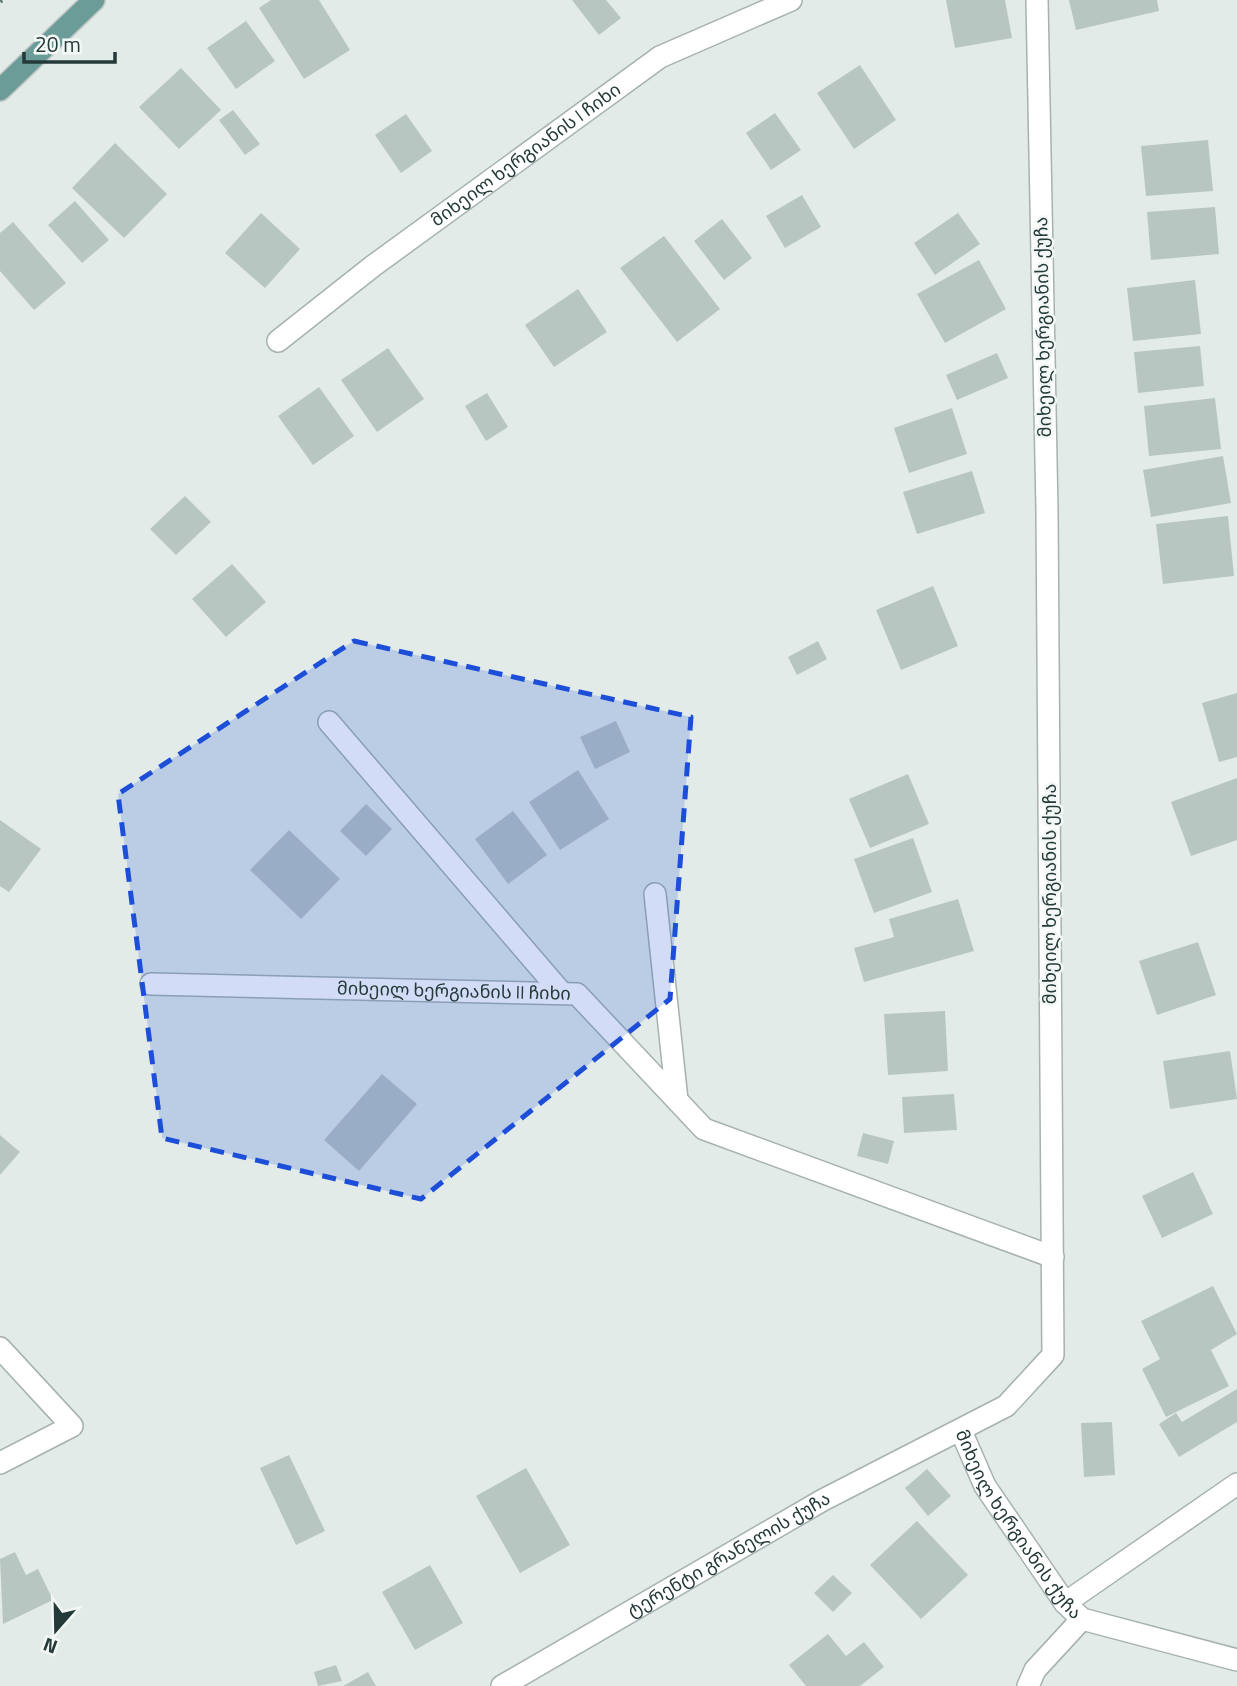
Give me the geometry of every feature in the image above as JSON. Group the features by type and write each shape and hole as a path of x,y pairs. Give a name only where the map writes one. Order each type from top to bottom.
{"main road":[{"path":"0,90 94,0"}],"street":[{"name":"მიხეილ ხერგიანის I ჩიხი","path":"278,341 373,266 660,57 791,0"},
{"name":"მიხეილ ხერგიანის ქუჩა","path":"1028,1686 1035,1670 1082,1619 1065,1603 985,1486 961,1431 1006,1406 1053,1355 1047,511 1037,0"},
{"path":"329,722 561,992"},
{"path":"655,894 677,1100"},
{"name":"მიხეილ ხერგიანის II ჩიხი","path":"151,984 577,994 704,1129 1054,1257"},
{"path":"0,1348 72,1426 0,1463"},
{"name":"ტერენტი გრანელის ქუჩა","path":"502,1686 823,1500 961,1431"},
{"path":"1065,1603 1237,1484"},
{"path":"1082,1619 1237,1660"}],"highlighted area":[{"path":"354,641 691,717 670,999 421,1199 162,1138 118,794"}],"building":[{"path":"271,0 319,0 350,50 304,79 259,8"},
{"path":"572,0 606,0 621,18 599,35"},
{"path":"946,0 1005,0 1012,38 955,48"},
{"path":"1069,0 1157,0 1159,11 1076,30"},
{"path":"246,21 275,61 236,89 207,48"},
{"path":"860,65 896,120 854,149 817,93"},
{"path":"181,68 221,110 179,149 139,107"},
{"path":"233,110 260,144 245,155 219,120"},
{"path":"775,113 801,150 771,170 746,133"},
{"path":"406,114 432,151 401,173 375,135"},
{"path":"1208,140 1213,191 1146,196 1141,146"},
{"path":"115,143 167,194 124,238 72,188"},
{"path":"802,195 821,227 785,248 766,216"},
{"path":"75,201 109,240 82,263 48,225"},
{"path":"1215,207 1219,254 1151,260 1147,212"},
{"path":"261,213 300,249 265,288 225,253"},
{"path":"958,213 980,244 935,275 914,243"},
{"path":"722,219 752,258 724,280 694,241"},
{"path":"13,222 66,283 34,310 0,271 0,233"},
{"path":"664,236 720,309 677,342 620,268"},
{"path":"979,260 1006,309 945,343 917,294"},
{"path":"1195,280 1201,334 1133,341 1127,288"},
{"path":"578,289 607,332 554,367 525,325"},
{"path":"1200,346 1204,386 1138,393 1134,352"},
{"path":"388,348 424,399 377,432 341,380"},
{"path":"997,353 1008,378 957,400 946,375"},
{"path":"319,387 354,436 313,465 278,416"},
{"path":"487,393 508,427 486,441 465,406"},
{"path":"1215,398 1221,449 1149,456 1144,406"},
{"path":"952,408 967,454 909,473 894,428"},
{"path":"1223,456 1231,503 1151,517 1143,470"},
{"path":"972,471 985,513 917,534 903,492"},
{"path":"185,496 211,522 176,555 150,529"},
{"path":"1228,516 1234,576 1163,584 1156,524"},
{"path":"232,564 266,602 226,637 192,599"},
{"path":"933,586 958,646 901,670 876,610"},
{"path":"818,641 827,659 797,675 788,657"},
{"path":"1237,693 1237,757 1219,762 1202,703"},
{"path":"616,721 630,752 595,769 580,737"},
{"path":"578,770 609,819 560,850 529,802"},
{"path":"908,774 929,824 870,848 849,799"},
{"path":"1237,778 1237,840 1191,856 1171,802"},
{"path":"366,804 392,829 366,856 340,831"},
{"path":"513,811 547,855 508,884 475,839"},
{"path":"0,820 41,849 9,892 0,886"},
{"path":"289,830 340,879 301,919 250,870"},
{"path":"913,838 932,892 874,913 854,859"},
{"path":"958,899 974,951 864,982 854,948 894,937 889,919"},
{"path":"1198,942 1216,995 1157,1015 1139,961"},
{"path":"945,1011 948,1071 888,1075 884,1014"},
{"path":"1230,1051 1237,1099 1170,1109 1163,1061"},
{"path":"382,1074 417,1104 359,1171 324,1140"},
{"path":"954,1094 957,1130 904,1133 902,1097"},
{"path":"863,1133 894,1141 888,1164 857,1156"},
{"path":"0,1135 20,1152 0,1175"},
{"path":"1193,1172 1213,1214 1162,1238 1142,1196"},
{"path":"1213,1286 1237,1334 1211,1350 1229,1386 1166,1417 1142,1369 1160,1359 1141,1321"},
{"path":"1237,1389 1237,1422 1179,1457 1159,1424 1176,1413 1182,1422"},
{"path":"1112,1422 1115,1475 1084,1477 1081,1423"},
{"path":"289,1455 325,1531 296,1545 260,1468"},
{"path":"526,1468 570,1545 520,1573 476,1496"},
{"path":"927,1469 951,1496 928,1516 905,1488"},
{"path":"917,1521 968,1575 921,1619 870,1565"},
{"path":"15,1552 26,1575 38,1569 53,1600 3,1624 0,1559"},
{"path":"430,1565 463,1623 415,1650 382,1592"},
{"path":"833,1575 852,1593 833,1612 814,1593"},
{"path":"828,1634 846,1656 864,1642 884,1667 860,1686 806,1686 789,1665"},
{"path":"336,1665 342,1681 318,1686 314,1672"},
{"path":"368,1672 376,1686 343,1686"}]}
